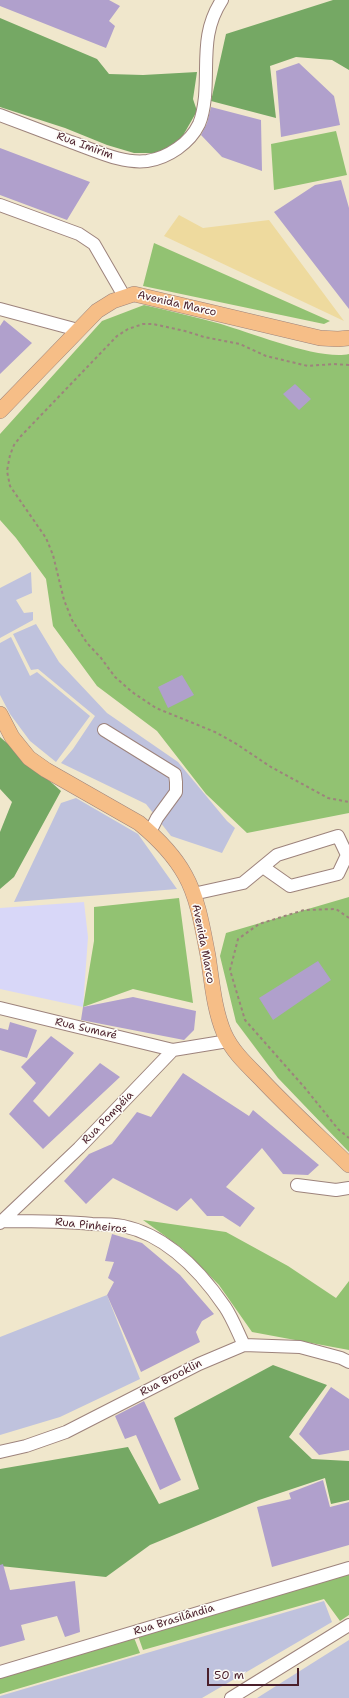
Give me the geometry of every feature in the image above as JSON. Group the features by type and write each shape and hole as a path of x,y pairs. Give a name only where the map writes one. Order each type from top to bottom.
{"main road":[{"name":"Avenida Marco","path":"0,411 97,311 124,296 134,294 320,338 338,340 349,338"},
{"name":"Avenida Marco","path":"0,714 12,737 29,758 46,770 139,823 150,832 174,857 186,875 193,894 203,932 217,1014 228,1041 240,1057 266,1085 349,1164"}],"street":[{"name":"Rua Imirim","path":"0,115 116,158 146,161 161,158 182,146 192,135 199,123 205,95 207,45 210,26 214,12 222,0"},
{"path":"0,205 79,234 94,244 124,296"},
{"path":"0,309 78,330"},
{"path":"104,730 174,774 176,792 157,818 150,832"},
{"path":"193,894 244,883 277,855 338,836 347,855 338,874 290,886 263,867"},
{"name":"Rua Sumaré","path":"0,1008 173,1050"},
{"path":"173,1050 228,1041"},
{"name":"Rua Pompéia","path":"2,1222 79,1148 173,1050"},
{"path":"298,1185 336,1190 349,1188"},
{"name":"Rua Pinheiros","path":"2,1222 64,1222 123,1226 146,1235 163,1244 188,1262 199,1274 226,1308 244,1345"},
{"name":"Rua Brooklin","path":"0,1452 26,1446 66,1432 199,1364 244,1345 300,1347 349,1362"},
{"name":"Rua Brasilândia","path":"0,1672 349,1568"},
{"path":"231,1698 349,1625"}],"path":[{"path":"349,365 333,364 308,366 266,356 240,344 204,338 185,331 143,324 128,329 117,336 21,436 14,445 10,455 7,471 10,486 46,538 53,555 64,600 72,620 87,643 101,658 114,677 132,692 156,708 214,732 235,743 271,767 328,798 349,802"},
{"path":"349,918 336,909 304,910 259,924 238,939 230,970 245,1020 305,1088 338,1129 349,1138"}],"shaded area":[{"path":"31,572 32,593 16,600 24,613 33,612 33,620 0,638 0,588"},
{"path":"36,624 59,662 107,713 178,762 227,821 235,828 222,853 171,836 146,804 61,763 73,749 95,716 38,669 31,670 13,634"},
{"path":"11,637 30,676 37,672 90,716 56,762 30,741 10,714 0,695 0,643"},
{"path":"76,798 138,834 177,889 14,902 61,803"},
{"path":"84,902 88,937 83,1007 0,989 0,908"},
{"path":"107,1295 140,1379 60,1417 0,1435 0,1337"},
{"path":"324,1601 332,1622 202,1698 0,1698 0,1696"},
{"path":"349,1640 349,1698 257,1698"}],"green space":[{"path":"333,0 349,0 349,70 332,60 296,57 270,66 276,118 211,101 226,34"},
{"path":"0,18 97,59 109,74 143,75 197,72 193,99 197,111 181,139 161,153 134,153 107,145 65,128 0,107"},
{"path":"336,131 347,175 274,190 271,144"},
{"path":"154,243 330,321 324,324 143,286"},
{"path":"144,305 193,316 305,350 322,354 349,354 349,813 247,833 206,794 157,731 97,686 53,626 46,579 16,538 0,520 0,434 102,321"},
{"path":"0,737 61,791 14,877 0,889 0,832 12,802 0,789"},
{"path":"349,897 349,1152 278,1078 236,1022 220,956 226,933"},
{"path":"179,898 193,1003 133,989 83,1007 94,941 94,907"},
{"path":"143,1220 226,1232 288,1266 336,1298 349,1281 349,1350 252,1332 219,1285 183,1249"},
{"path":"273,1365 327,1385 289,1437 312,1459 349,1461 349,1500 331,1504 325,1478 259,1500 150,1545 106,1577 0,1566 0,1469 128,1447 159,1504 199,1489 174,1418"},
{"path":"349,1570 349,1615 340,1621 324,1599 143,1650 137,1633"},
{"path":"133,1635 140,1653 0,1694 0,1675"}],"sand":[{"path":"179,215 203,228 269,220 344,321 164,236"}],"building":[{"path":"0,0 109,0 120,6 109,21 115,26 106,48 0,6"},
{"path":"299,63 334,96 340,125 281,137 276,71"},
{"path":"211,107 261,120 262,171 222,157 201,135 207,123"},
{"path":"0,148 90,182 67,220 0,195"},
{"path":"341,180 349,208 349,309 274,212 315,185"},
{"path":"4,320 32,343 0,374 0,326"},
{"path":"295,384 311,399 299,410 283,394"},
{"path":"182,675 194,695 168,708 158,687"},
{"path":"318,961 331,980 273,1020 259,998"},
{"path":"133,997 196,1011 194,1030 184,1040 81,1020 83,1007"},
{"path":"10,1022 37,1030 27,1058 0,1050 0,1028 8,1030"},
{"path":"51,1036 74,1053 33,1101 49,1117 100,1063 120,1077 43,1149 9,1114 36,1083 21,1067"},
{"path":"183,1073 249,1116 253,1110 319,1165 308,1175 283,1174 262,1148 226,1187 255,1208 240,1227 223,1216 207,1216 191,1198 177,1211 113,1178 86,1204 64,1181 89,1154 112,1144 137,1112 151,1117"},
{"path":"112,1234 142,1243 180,1275 214,1314 202,1321 196,1332 200,1342 141,1372 107,1295 114,1282 108,1278 114,1262 105,1261"},
{"path":"331,1387 349,1399 349,1450 319,1455 299,1434"},
{"path":"144,1401 181,1480 160,1490 136,1435 125,1439 115,1416"},
{"path":"323,1480 330,1507 349,1502 349,1545 272,1567 257,1507 291,1499 289,1493"},
{"path":"3,1564 10,1590 75,1581 80,1632 65,1637 57,1616 21,1625 25,1640 0,1647 0,1565"}]}
